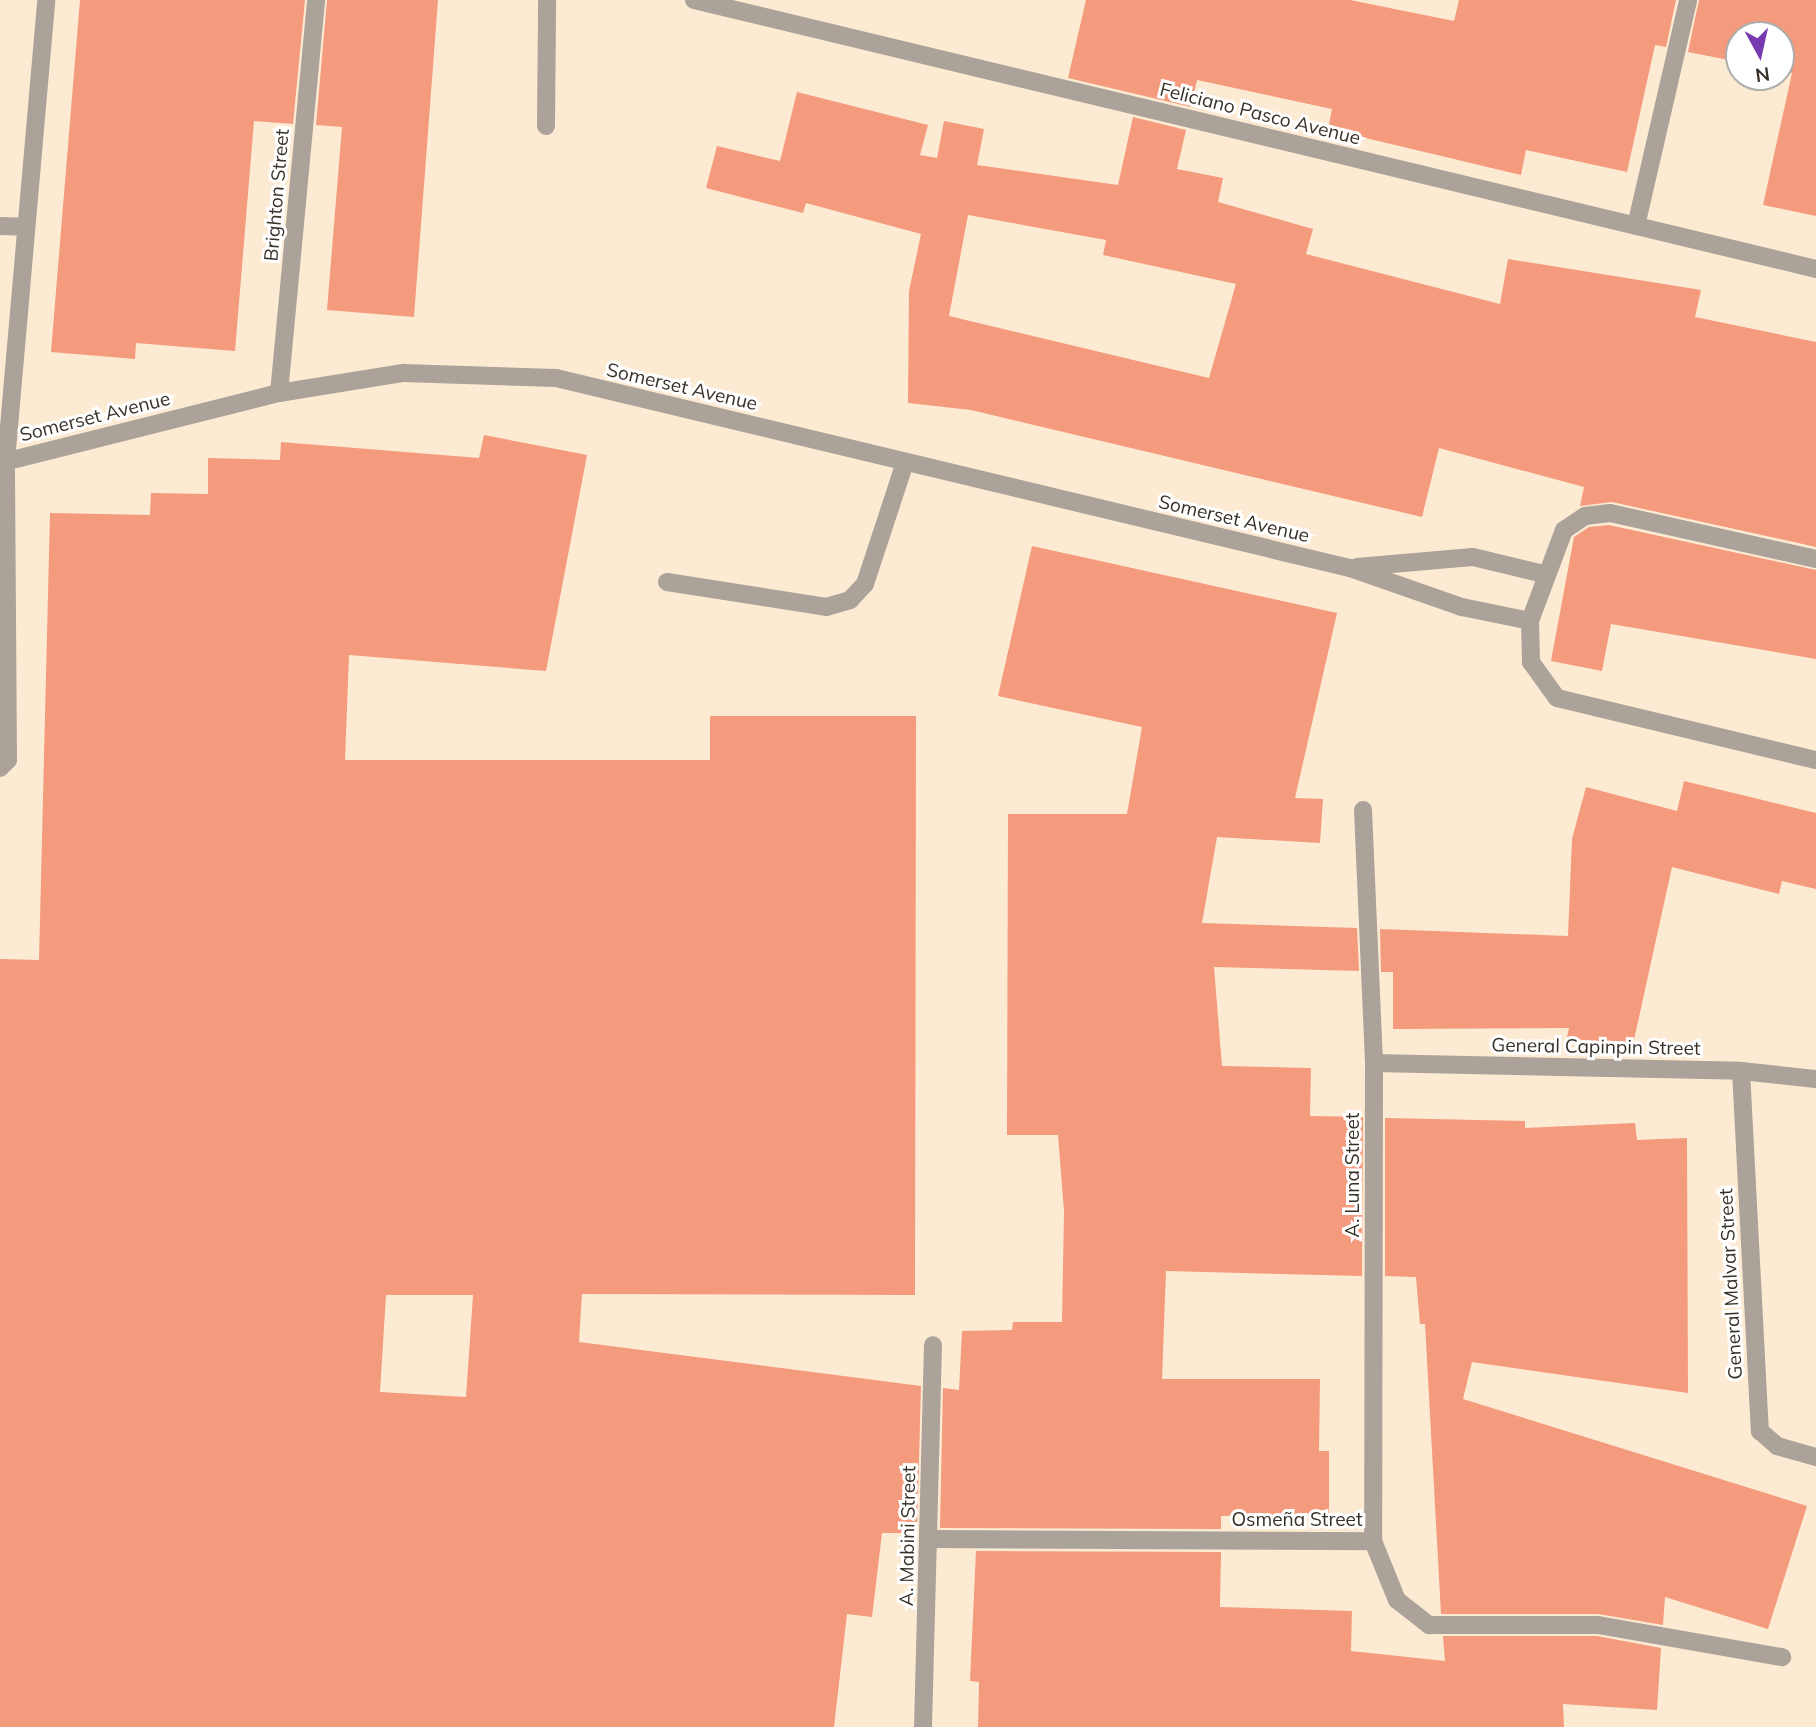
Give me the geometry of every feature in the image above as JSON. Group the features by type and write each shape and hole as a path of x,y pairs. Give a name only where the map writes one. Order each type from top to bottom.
{"street":[{"path":"0,768 8,760 3,462 46,0"},
{"name":"Brighton Street","path":"279,393 316,0"},
{"path":"546,126 547,0"},
{"name":"Feliciano Pasco Avenue","path":"695,0 1816,269"},
{"path":"1636,226 1688,0"},
{"path":"0,226 24,227"},
{"name":"Somerset Avenue","path":"3,462 279,393 403,373 556,378 1350,568 1462,607 1530,621"},
{"path":"667,582 826,607 850,600 866,584 905,462"},
{"path":"1816,559 1610,513 1585,516 1564,530 1545,574 1530,621 1531,662 1557,698 1816,760"},
{"name":"Somerset Avenue","path":"1350,568 1473,556 1545,574"},
{"name":"A. Luna Street","path":"1363,810 1374,1063 1373,1541"},
{"name":"General Capinpin Street","path":"1374,1063 1741,1071 1816,1079"},
{"name":"General Malvar Street","path":"1741,1071 1760,1431 1777,1446 1816,1457"},
{"name":"A. Mabini Street","path":"923,1727 933,1345"},
{"name":"Osmeña Street","path":"930,1539 1373,1541 1397,1600 1429,1625 1598,1625 1782,1657"}],"building":[{"path":"80,0 305,0 293,124 254,121 235,351 136,343 135,359 51,352"},
{"path":"327,0 438,0 414,317 327,310 342,127 316,125"},
{"path":"1086,0 1350,0 1454,21 1459,0 1676,0 1666,47 1655,45 1627,172 1526,150 1521,175 1328,129 1332,109 1197,80 1191,107 1068,78"},
{"path":"1699,0 1816,0 1816,216 1763,205 1788,91 1795,91 1795,21 1725,21 1725,59 1688,52"},
{"path":"797,92 928,125 920,155 937,158 944,121 984,129 977,165 1118,185 1133,117 1186,130 1177,169 1223,178 1218,202 1313,229 1306,254 1500,304 1508,259 1701,290 1695,317 1816,342 1816,547 1612,502 1580,506 1584,487 1439,448 1422,517 971,410 908,403 909,291 921,234 806,203 803,213 706,188 717,146 780,161","holes":["968,215 1106,240 1103,255 1236,284 1209,378 949,316"]},
{"path":"484,435 587,455 546,671 349,655 345,760 710,760 710,716 916,716 915,1295 582,1294 579,1342 921,1386 917,1533 882,1533 872,1617 847,1614 834,1727 0,1727 0,959 39,960 50,513 150,515 151,493 208,494 208,458 280,460 281,442 479,458","holes":["386,1295 473,1295 466,1397 380,1392"]},
{"path":"1609,525 1816,570 1816,659 1611,624 1602,671 1551,661 1574,537 1589,527"},
{"path":"1032,546 1337,613 1295,798 1323,799 1320,843 1217,837 1202,923 1357,928 1359,971 1214,967 1222,1066 1311,1068 1310,1116 1363,1117 1362,1276 1166,1271 1162,1379 1320,1379 1319,1451 1329,1451 1329,1513 1221,1516 1221,1529 940,1528 943,1388 959,1390 962,1331 1012,1330 1013,1322 1062,1322 1064,1211 1058,1135 1007,1135 1008,814 1127,814 1142,727 998,696"},
{"path":"1684,781 1816,813 1816,889 1782,881 1779,894 1672,867 1632,1049 1567,1037 1569,1028 1393,1029 1393,972 1381,972 1380,929 1568,936 1572,839 1586,787 1677,811"},
{"path":"1385,1118 1525,1121 1525,1128 1635,1123 1637,1140 1687,1138 1688,1393 1472,1362 1463,1399 1807,1506 1768,1629 1665,1597 1663,1625 1598,1614 1441,1614 1425,1324 1420,1324 1416,1277 1385,1276"},
{"path":"976,1551 1221,1552 1220,1607 1352,1611 1351,1651 1445,1661 1443,1636 1597,1636 1661,1648 1657,1710 1563,1704 1564,1727 978,1727 979,1682 970,1681"}]}
